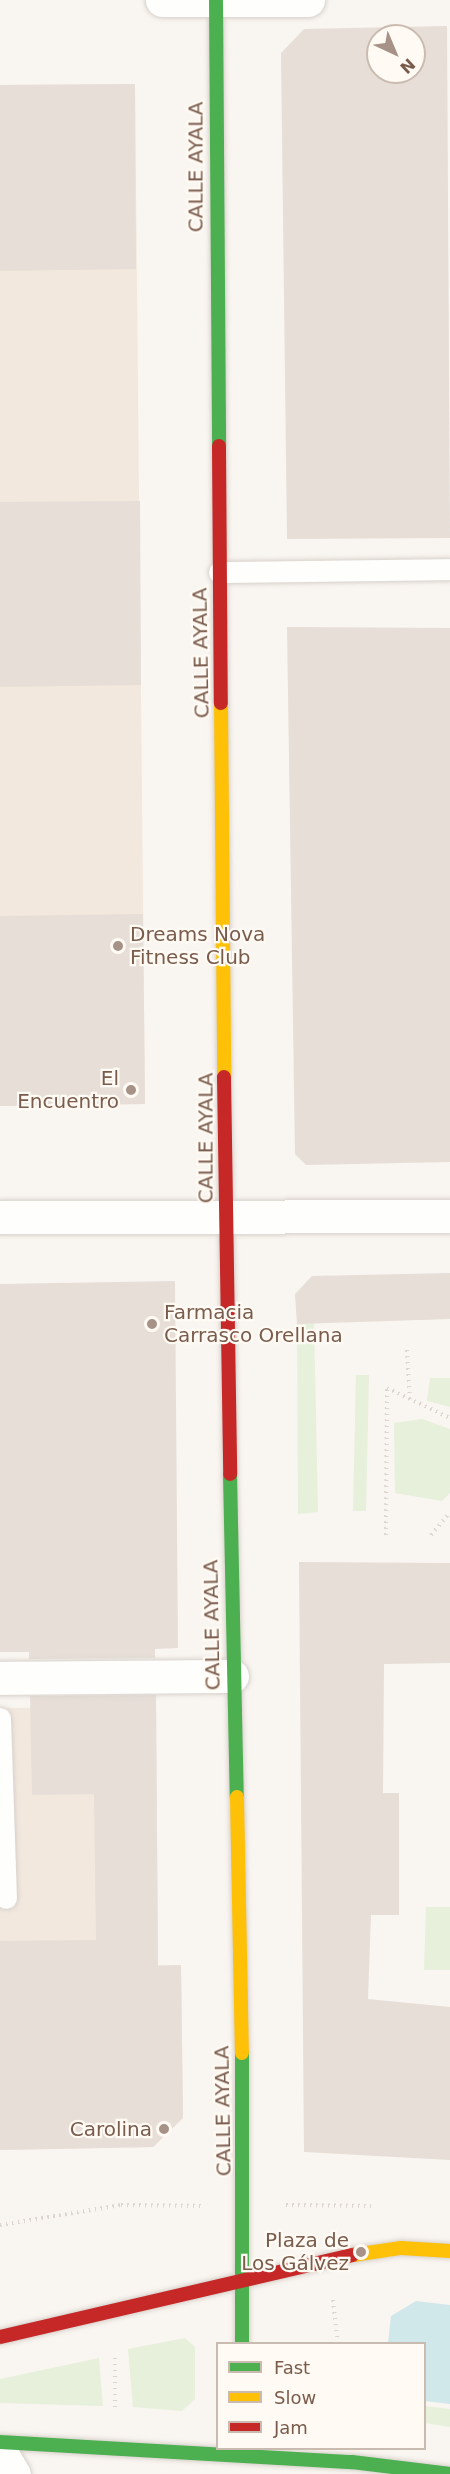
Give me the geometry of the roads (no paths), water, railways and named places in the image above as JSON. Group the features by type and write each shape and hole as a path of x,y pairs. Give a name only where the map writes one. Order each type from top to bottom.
{"main road":[{"name":"CALLE AYALA","path":"216,0 225,1215 243,2277 242,2342"},
{"path":"0,2337 115,2311 243,2277 401,2248 450,2251"},
{"path":"0,2442 115,2452 239,2453 450,2474"},
{"path":"238,2474 239,2453"}],"street":[{"path":"162,0 308,0"},
{"path":"0,1217 450,1216"},
{"path":"0,1678 232,1676"},
{"path":"0,2451 14,2474"}],"lane":[{"path":"219,572 450,570"},
{"path":"0,1718 6,1898"}],"water":[{"path":"416,2301 450,2305 450,2404 426,2401 426,2342 388,2342 391,2316"}],"place":[{"name":"Dreams Nova Fitness Club","path":"118,946"},
{"name":"El Encuentro","path":"131,1090"},
{"name":"Farmacia Carrasco Orellana","path":"152,1324"},
{"name":"Carolina","path":"164,2129"},
{"name":"Plaza de Los Gálvez","path":"361,2252"}]}
